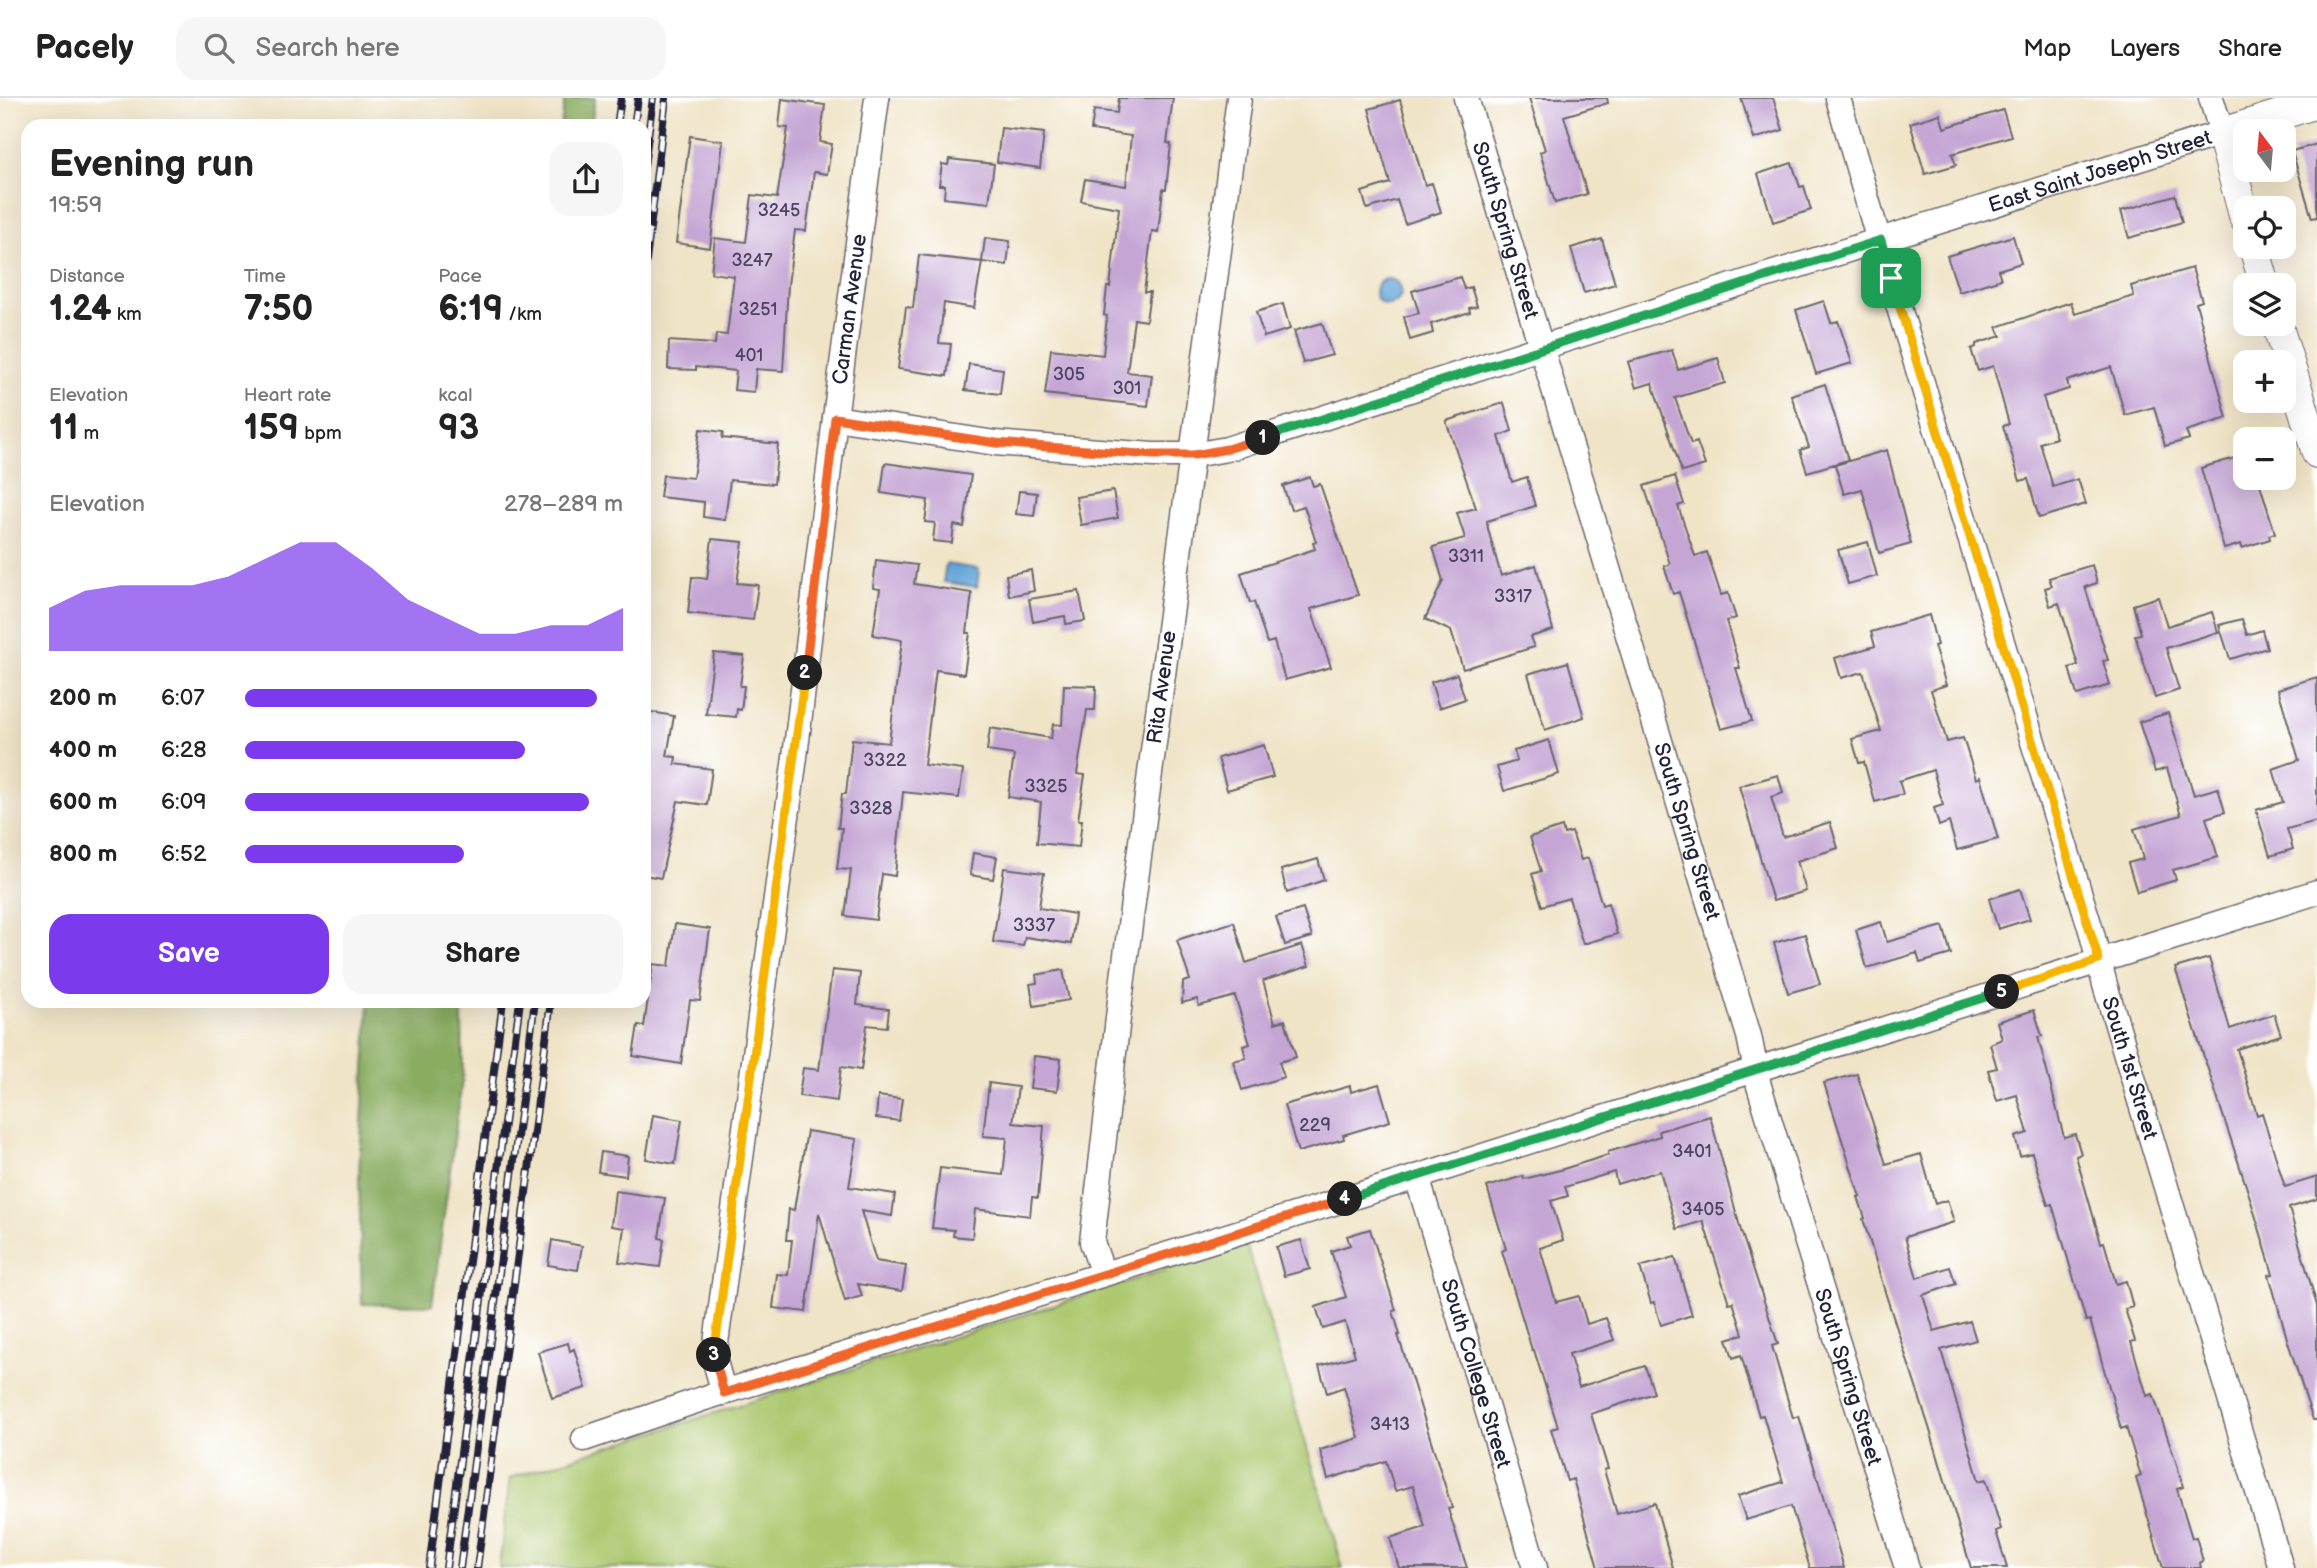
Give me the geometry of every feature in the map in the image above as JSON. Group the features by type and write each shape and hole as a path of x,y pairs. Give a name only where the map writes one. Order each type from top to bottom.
{"street":[{"name":"Carman Avenue","path":"724,1393 714,1358 796,744 877,98"},
{"name":"Rita Avenue","path":"1103,1274 1092,1242 1120,1001 1239,98"},
{"name":"South Spring Street","path":"1466,98 1749,1036 1759,1086 1907,1568"},
{"name":"South 1st Street","path":"1838,98 1881,240 1887,269 2099,960 2278,1562"},
{"path":"2211,98 2239,196"},
{"name":"East Saint Joseph Street","path":"835,418 996,443 1153,455 1194,455 1246,444 1542,347 2317,103"},
{"path":"2281,336 2317,453"},
{"path":"584,1439 2317,892"},
{"name":"South College Street","path":"1417,1177 1535,1568"}],"green space":[{"path":"565,98 595,98 592,119 562,119"},
{"path":"369,1008 462,1008 463,1074 432,1305 362,1304 359,1173"},
{"path":"1246,1244 1343,1568 499,1568 510,1478"}],"water":[{"path":"1388,279 1397,283 1401,292 1397,301 1388,305 1379,301 1375,292 1379,283"},
{"path":"946,564 979,569 977,587 943,582"}],"building":[{"path":"1119,98 1173,98 1167,143 1171,144 1166,189 1163,189 1158,232 1152,231 1144,292 1150,292 1146,321 1134,319 1127,372 1152,375 1148,406 1045,394 1051,349 1103,355 1107,287 1110,287 1119,208 1081,201 1085,179 1126,186 1131,136 1091,130 1094,110 1117,113"},
{"path":"1529,98 1607,98 1608,103 1564,116 1587,194 1555,203 1540,152 1545,150"},
{"path":"1741,98 1773,98 1783,130 1754,139"},
{"path":"782,99 825,105 820,142 832,144 827,174 814,172 806,231 795,230 788,285 783,371 756,369 754,392 734,390 736,371 696,367 696,370 668,369 669,341 715,344 716,334 727,335 734,276 711,273 715,238 746,242 752,195 777,198 788,128 779,127"},
{"path":"1400,100 1425,185 1432,183 1441,212 1405,224 1397,200 1367,209 1362,192 1390,183 1369,109"},
{"path":"2003,110 2011,136 1952,154 1956,165 1925,174 1910,123 1940,114 1944,128"},
{"path":"1001,128 1044,133 1040,168 997,162"},
{"path":"690,136 723,141 710,248 676,243"},
{"path":"2317,144 2317,217 2312,218 2296,164 2296,150"},
{"path":"949,159 994,164 989,203 944,198 945,185 939,185 942,164 948,165"},
{"path":"1792,163 1800,187 1804,186 1811,210 1773,222 1758,174"},
{"path":"2175,195 2182,222 2129,238 2121,211"},
{"path":"2013,236 2021,263 1998,270 2001,279 1959,292 1947,256"},
{"path":"985,238 1010,241 1007,265 982,262"},
{"path":"1602,239 1615,284 1584,293 1571,248"},
{"path":"919,255 982,262 974,308 944,303 939,343 951,344 947,376 898,369 906,307 913,308"},
{"path":"2192,268 2202,301 2196,303 2227,418 2186,431 2189,439 2165,446 2154,407 2125,415 2111,367 2067,381 2069,389 2043,397 2056,438 2040,443 2053,487 2078,479 2086,504 2039,518 2028,479 2020,481 2003,426 2009,424 1993,366 1978,371 1971,349 1976,347 1976,344 2001,336 1997,327 2071,302 2075,314 2134,296 2131,286"},
{"path":"1460,277 1464,289 1471,287 1477,306 1469,308 1470,312 1431,324 1433,333 1410,340 1404,317 1419,313 1412,291"},
{"path":"1824,301 1831,323 1838,321 1852,363 1816,374 1796,310"},
{"path":"1283,304 1290,329 1264,337 1256,312"},
{"path":"1322,323 1332,355 1303,363 1294,331"},
{"path":"1672,350 1678,370 1718,358 1725,383 1675,398 1691,444 1697,442 1705,465 1682,472 1652,383 1636,388 1628,362"},
{"path":"969,364 1003,369 1000,394 965,390"},
{"path":"1825,384 1848,460 1807,472 1800,450 1809,447 1791,395"},
{"path":"1504,403 1512,431 1499,436 1512,482 1527,477 1535,506 1487,521 1488,529 1501,576 1536,565 1553,630 1530,637 1534,647 1463,669 1451,631 1425,619 1443,581 1433,547 1465,538 1457,513 1476,508 1446,421"},
{"path":"700,429 723,432 722,438 778,444 774,484 730,480 725,520 703,517 704,502 660,497 663,475 693,478"},
{"path":"1887,450 1911,544 1879,553 1862,489 1844,494 1835,465"},
{"path":"2233,459 2233,490 2262,490 2275,533 2269,535 2270,539 2242,548 2241,544 2224,549 2201,468"},
{"path":"885,463 971,475 964,527 954,525 952,543 933,541 935,523 925,522 928,500 881,493"},
{"path":"1675,476 1684,504 1678,506 1695,556 1707,552 1721,595 1728,593 1736,618 1726,621 1740,668 1736,668 1752,721 1721,729 1679,592 1673,594 1664,566 1670,564 1644,486"},
{"path":"1310,477 1313,486 1320,484 1358,595 1311,609 1331,667 1285,680 1274,641 1267,643 1241,573 1315,549 1313,543 1316,542 1304,506 1291,510 1283,486"},
{"path":"1019,491 1037,493 1034,516 1016,514"},
{"path":"1113,491 1118,518 1081,525 1076,497"},
{"path":"712,539 743,542 737,583 758,585 753,620 688,613 692,577 707,579"},
{"path":"1868,542 1877,576 1848,584 1838,550"},
{"path":"876,560 917,565 914,584 972,593 964,674 936,670 924,765 963,770 959,798 903,792 895,876 882,874 876,920 845,916 851,870 837,869 842,828 838,828 842,794 846,794 852,739 889,743 902,640 873,635 880,589 873,588"},
{"path":"2092,565 2097,583 2085,587 2108,660 2103,661 2110,685 2077,695 2069,668 2078,665 2059,603 2050,606 2045,588 2052,586 2049,578"},
{"path":"1031,570 1034,591 1009,596 1006,575"},
{"path":"1079,591 1085,621 1066,624 1065,616 1033,622 1029,599"},
{"path":"2158,597 2167,626 2212,612 2218,632 2166,648 2179,690 2155,698 2135,635 2141,634 2133,605"},
{"path":"1929,615 1937,645 1934,646 1946,685 1931,690 1947,742 1963,738 1976,779 1980,777 1998,839 1957,850 1949,822 1939,826 1934,808 1943,805 1933,770 1899,781 1903,794 1875,802 1864,762 1859,763 1852,739 1881,731 1863,672 1841,678 1835,658 1875,646 1871,632"},
{"path":"2242,619 2247,635 2262,630 2267,648 2230,659 2219,625"},
{"path":"714,653 744,656 740,686 744,686 741,710 737,709 736,717 706,714"},
{"path":"1568,662 1584,717 1545,730 1528,674"},
{"path":"1457,674 1465,699 1439,708 1431,682"},
{"path":"2317,677 2317,821 2287,829 2293,849 2270,856 2256,810 2283,802 2273,769 2299,760 2278,689"},
{"path":"1064,685 1096,686 1095,710 1087,710 1077,774 1085,775 1078,820 1082,820 1079,847 1037,843 1041,802 1008,797 1014,755 987,751 990,728 1051,738 1053,724 1062,725"},
{"path":"651,712 674,716 667,756 676,757 675,764 712,769 707,805 678,801 661,878 651,876"},
{"path":"2168,713 2194,795 2218,788 2225,812 2206,818 2218,857 2173,870 2176,880 2137,892 2128,863 2143,859 2134,829 2181,815 2167,768 2155,772 2139,722"},
{"path":"1549,740 1559,774 1504,791 1497,767 1517,761 1514,751"},
{"path":"1264,745 1273,777 1227,790 1218,758"},
{"path":"1778,775 1783,793 1771,797 1783,837 1830,822 1838,848 1797,861 1806,891 1773,901 1739,786"},
{"path":"1562,827 1564,834 1572,832 1581,860 1588,858 1602,905 1608,903 1617,934 1583,944 1569,898 1542,906 1532,874 1541,871 1530,837"},
{"path":"973,853 997,857 993,879 970,875"},
{"path":"1318,859 1324,880 1287,893 1281,870"},
{"path":"1004,868 1044,873 1039,908 1075,914 1071,944 1025,937 1023,946 993,942"},
{"path":"2020,889 2030,919 1998,929 1989,899"},
{"path":"1303,909 1312,937 1285,945 1276,917"},
{"path":"1234,922 1246,963 1302,945 1309,966 1263,981 1275,1023 1285,1020 1296,1057 1279,1062 1284,1077 1242,1090 1233,1061 1246,1058 1243,1046 1250,1044 1235,996 1199,1006 1197,999 1182,1003 1183,982 1190,980 1177,940"},
{"path":"1881,922 1887,942 1943,926 1951,954 1920,963 1917,953 1867,968 1856,930"},
{"path":"675,924 710,929 700,1001 690,1000 681,1064 633,1056 638,1025 644,1026 647,1008 651,1008 653,964 669,966"},
{"path":"1805,934 1820,984 1788,993 1774,943"},
{"path":"2209,958 2230,1029 2274,1014 2281,1035 2237,1049 2257,1115 2262,1113 2285,1187 2317,1177 2317,1199 2289,1208 2317,1306 2317,1420 2313,1420 2288,1342 2269,1275 2273,1274 2175,968"},
{"path":"832,970 860,973 857,1005 889,1009 887,1027 867,1025 861,1070 841,1067 837,1101 799,1096 803,1068 819,1070"},
{"path":"1063,970 1069,1000 1034,1006 1030,984 1037,983 1036,975"},
{"path":"2034,1010 2042,1036 2038,1037 2064,1137 2075,1134 2081,1154 2076,1156 2101,1243 2104,1242 2116,1284 2126,1281 2133,1307 2125,1309 2135,1341 2131,1342 2147,1396 2153,1394 2177,1465 2183,1487 2177,1489 2192,1538 2196,1537 2203,1561 2200,1563 2201,1568 2163,1568 2136,1478 2141,1476 2126,1427 2121,1429 2090,1320 2086,1321 2052,1204 2048,1205 2032,1153 2020,1156 2015,1137 2028,1133 2017,1095 1997,1101 1988,1070 1997,1068 1990,1044 2002,1039 1997,1022"},
{"path":"1034,1056 1061,1059 1057,1091 1030,1088"},
{"path":"1857,1074 1886,1164 1921,1154 1935,1204 1947,1200 1954,1222 1905,1237 1917,1278 1950,1267 1956,1284 1923,1295 1934,1331 1970,1321 1976,1340 1941,1350 1979,1481 1986,1479 2001,1529 1996,1531 2007,1568 1971,1568 1886,1295 1863,1219 1865,1218 1860,1197 1824,1083"},
{"path":"989,1083 1018,1087 1013,1123 1044,1126 1038,1198 1032,1197 1030,1216 975,1209 972,1238 953,1236 954,1230 932,1228 940,1168 1003,1175 1007,1138 983,1136"},
{"path":"1379,1084 1390,1121 1343,1135 1344,1139 1298,1152 1284,1105 1350,1086 1351,1092"},
{"path":"878,1096 902,1099 899,1121 876,1118"},
{"path":"653,1115 682,1120 675,1164 646,1159"},
{"path":"1710,1116 1741,1231 1778,1344 1772,1346 1793,1418 1799,1416 1844,1568 1810,1568 1791,1506 1746,1520 1738,1496 1783,1482 1741,1355 1733,1358 1727,1339 1743,1334 1733,1302 1729,1303 1703,1221 1677,1229 1660,1171 1617,1184 1614,1172 1565,1187 1568,1196 1551,1201 1563,1240 1540,1248 1556,1302 1579,1296 1587,1324 1606,1318 1614,1340 1569,1354 1579,1387 1645,1366 1654,1393 1591,1414 1608,1469 1604,1470 1617,1514 1655,1503 1673,1568 1598,1568 1573,1479 1567,1481 1551,1429 1558,1427 1502,1251 1506,1249 1487,1187 1523,1176 1524,1179 1560,1170 1608,1155 1608,1152 1660,1136 1659,1131"},
{"path":"807,1131 857,1139 849,1187 895,1194 892,1216 861,1211 876,1261 906,1266 902,1291 858,1284 862,1296 845,1301 819,1213 806,1312 773,1308 777,1274 788,1275 792,1240 786,1240 789,1209 794,1210"},
{"path":"601,1152 628,1156 626,1176 598,1172"},
{"path":"615,1191 665,1198 659,1238 664,1239 660,1267 619,1262 624,1228 611,1226"},
{"path":"1370,1229 1396,1310 1393,1311 1398,1335 1452,1508 1448,1509 1467,1568 1399,1568 1390,1538 1425,1527 1413,1486 1395,1491 1386,1461 1328,1479 1320,1450 1359,1438 1344,1387 1327,1393 1319,1366 1355,1356 1345,1322 1323,1329 1316,1307 1346,1297 1331,1251 1350,1245 1347,1236"},
{"path":"552,1240 582,1246 578,1270 548,1265"},
{"path":"1301,1240 1310,1269 1284,1276 1276,1247"},
{"path":"1675,1257 1692,1315 1661,1325 1640,1267"},
{"path":"568,1343 570,1351 574,1349 586,1388 552,1398 538,1352"}],"railway":[{"path":"618,119 621,98"},
{"path":"635,119 638,98"},
{"path":"650,119 653,98"},
{"path":"651,220 666,98"},
{"path":"429,1568 502,1008"},
{"path":"446,1568 519,1008"},
{"path":"460,1568 534,1008"},
{"path":"477,1568 550,1008"}],"route":[{"path":"1881,240 1891,278 2099,960 1417,1177 724,1393 714,1358 795,757 835,418 996,443 1153,455 1194,455 1246,444 1881,240"}]}
